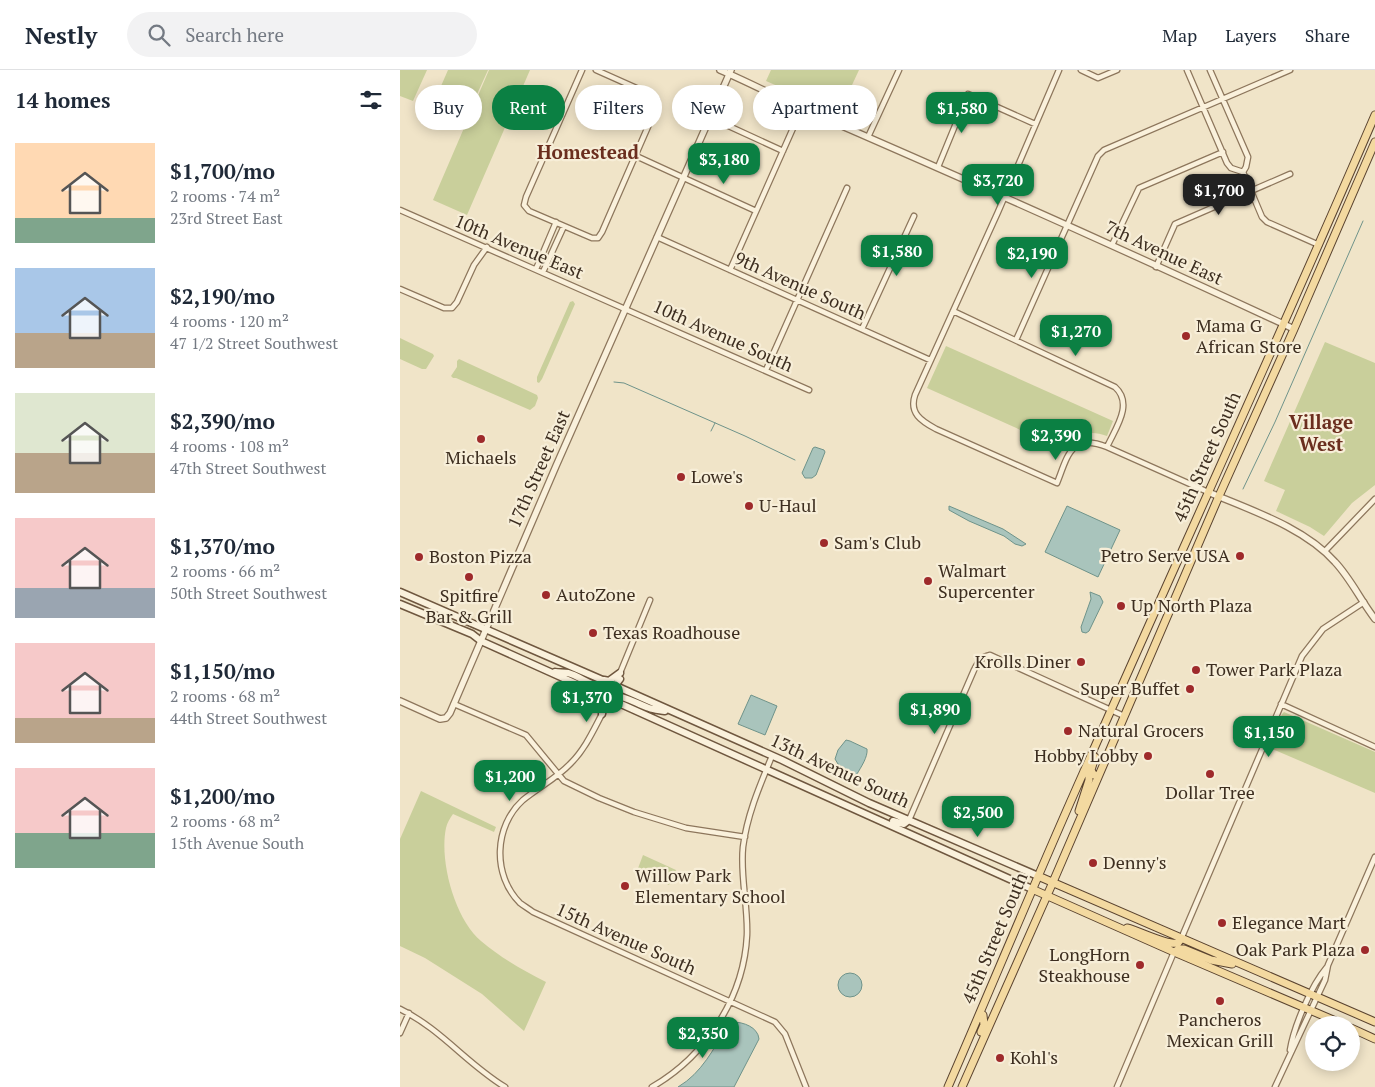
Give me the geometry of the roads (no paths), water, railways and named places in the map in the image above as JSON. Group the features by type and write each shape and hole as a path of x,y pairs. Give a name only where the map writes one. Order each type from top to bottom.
{"main road":[{"name":"45th Street South","path":"948,1087 1032,888 1375,116"},
{"name":"45th Street South","path":"962,1087 1053,882 1171,605 1375,142"},
{"path":"1171,605 1168,602 1168,591 1179,565 1185,543"},
{"name":"13th Avenue South","path":"400,592 486,628 772,756 909,820 1375,1022"},
{"path":"1147,664 1148,650 1164,609 1164,604 1160,600"},
{"path":"400,604 472,634 481,641 549,672 568,673 604,688 614,686 620,676"},
{"name":"13th Avenue South","path":"549,672 585,688 605,701 622,704 1174,952 1324,1016"},
{"path":"600,679 609,681 620,676"},
{"path":"620,676 624,688 629,692"},
{"path":"602,714 605,701 611,696 621,696 650,709 675,713"},
{"path":"602,714 611,705 622,704"},
{"path":"1098,777 1092,774 1091,770 1100,742 1100,735"},
{"path":"1072,836 1080,805 1088,786 1089,775 1084,771"},
{"path":"846,804 899,823 904,824 909,820"},
{"path":"1112,924 1140,931 1171,944 1178,943 1181,939"},
{"path":"992,1018 989,1016 987,1009 1001,972 1008,946"},
{"path":"1174,952 1184,949 1211,960 1245,966"},
{"path":"965,1079 965,1070 984,1025 983,1015 980,1013"},
{"path":"1360,1032 1375,1038"},
{"path":"953,1077 958,1082 957,1087"}],"street":[{"path":"582,70 524,205 529,211 592,238 598,238 636,156 657,106 657,100 652,95 596,70"},
{"name":"7th Avenue East","path":"720,70 730,72 756,85"},
{"path":"868,137 899,70"},
{"path":"1059,70 914,399 914,412 917,418 922,422 1057,483 1068,455 1079,444 1088,442 1107,447 1219,496 1304,535 1325,551 1337,563 1375,619"},
{"path":"1081,70 1098,78 1117,70"},
{"path":"1187,70 1222,152 1232,168 1243,172 1262,217 1267,222 1319,244"},
{"path":"1210,70 1248,156 1243,172"},
{"path":"1016,340 1098,156 1104,150 1290,70"},
{"name":"17th Street East","path":"724,85 730,72"},
{"path":"938,167 968,94 1034,124"},
{"name":"17th Street East","path":"454,704 704,130"},
{"path":"738,130 784,151"},
{"path":"730,270 793,130"},
{"name":"7th Avenue East","path":"852,130 1112,245 1294,329"},
{"path":"1112,245 1139,188 1222,152"},
{"path":"636,156 756,211"},
{"path":"1156,266 1175,224 1290,174"},
{"path":"766,370 847,188"},
{"name":"10th Avenue East","path":"400,210 626,308"},
{"path":"862,329 914,216"},
{"path":"536,269 556,222"},
{"path":"544,272 564,226"},
{"name":"9th Avenue South","path":"658,237 930,360"},
{"path":"400,289 450,309 457,302 474,265 487,247"},
{"name":"10th Avenue South","path":"626,308 809,390"},
{"path":"953,311 1106,381 1120,391 1124,401 1122,416 1107,447"},
{"path":"1325,551 1375,499"},
{"path":"620,676 650,600"},
{"path":"1181,939 1302,656 1323,628 1364,602"},
{"path":"909,820 974,670 980,660 990,655 1124,716"},
{"path":"400,701 437,718 448,716 454,704 526,736 564,781 582,791 634,812 686,828 745,837"},
{"path":"1281,704 1375,747"},
{"name":"15th Avenue South","path":"602,714 584,747 574,760 559,774 523,801 508,820 500,843 501,865 506,882 520,902 533,912 768,1018 780,1027 790,1045 806,1087"},
{"path":"652,1087 674,1073 694,1056 731,1002 742,970 747,934 743,858 745,837 749,817 772,756"},
{"path":"1275,1087 1289,1054 1292,1039 1314,995 1325,980 1328,965 1375,857"},
{"path":"1117,1087 1174,952"},
{"path":"1314,995 1317,978 1328,965"},
{"path":"400,1009 430,1027 480,1070 505,1087"},
{"path":"400,1033 409,1013"}],"water":[{"path":"815,447 825,452 816,475 812,478 805,478 802,473"},
{"path":"949,506 1003,529 1026,544 1022,546 1015,544 1004,536 949,510"},
{"path":"1067,506 1120,530 1098,577 1045,552"},
{"path":"1090,592 1100,596 1103,602 1089,631 1086,633 1082,632 1081,627 1091,599"},
{"path":"751,695 777,706 765,735 738,724"},
{"path":"846,740 867,749 864,762 857,774 854,775 838,764 835,759 838,750"},
{"path":"850,973 858,977 862,985 858,993 850,997 842,993 838,985 842,977"},
{"path":"733,1022 745,1024 753,1028 759,1039 734,1087 678,1087 701,1067 728,1025"}],"waterway":[{"path":"1243,489 1275,422 1363,221"},
{"path":"614,382 624,383 795,460"},
{"path":"711,431 715,423"}],"place":[{"name":"Mama G African Store","path":"1186,336"},
{"name":"Michaels","path":"481,439"},
{"name":"Lowe's","path":"681,477"},
{"name":"U-Haul","path":"749,506"},
{"name":"Sam's Club","path":"824,543"},
{"name":"Petro Serve USA","path":"1240,556"},
{"name":"Boston Pizza","path":"419,557"},
{"name":"Spitfire Bar & Grill","path":"469,577"},
{"name":"Walmart Supercenter","path":"928,581"},
{"name":"AutoZone","path":"546,595"},
{"name":"Up North Plaza","path":"1121,606"},
{"name":"Texas Roadhouse","path":"593,633"},
{"name":"Krolls Diner","path":"1081,662"},
{"name":"Tower Park Plaza","path":"1196,670"},
{"name":"Super Buffet","path":"1190,689"},
{"name":"Natural Grocers","path":"1068,731"},
{"name":"Hobby Lobby","path":"1148,756"},
{"name":"Dollar Tree","path":"1210,774"},
{"name":"Denny's","path":"1093,863"},
{"name":"Willow Park Elementary School","path":"625,886"},
{"name":"Elegance Mart","path":"1222,923"},
{"name":"Oak Park Plaza","path":"1365,950"},
{"name":"LongHorn Steakhouse","path":"1140,965"},
{"name":"Pancheros Mexican Grill","path":"1220,1001"},
{"name":"Kohl's","path":"1000,1058"}],"district":[{"name":"Homestead","path":"588,152"},
{"name":"Village West","path":"1321,433"}]}
